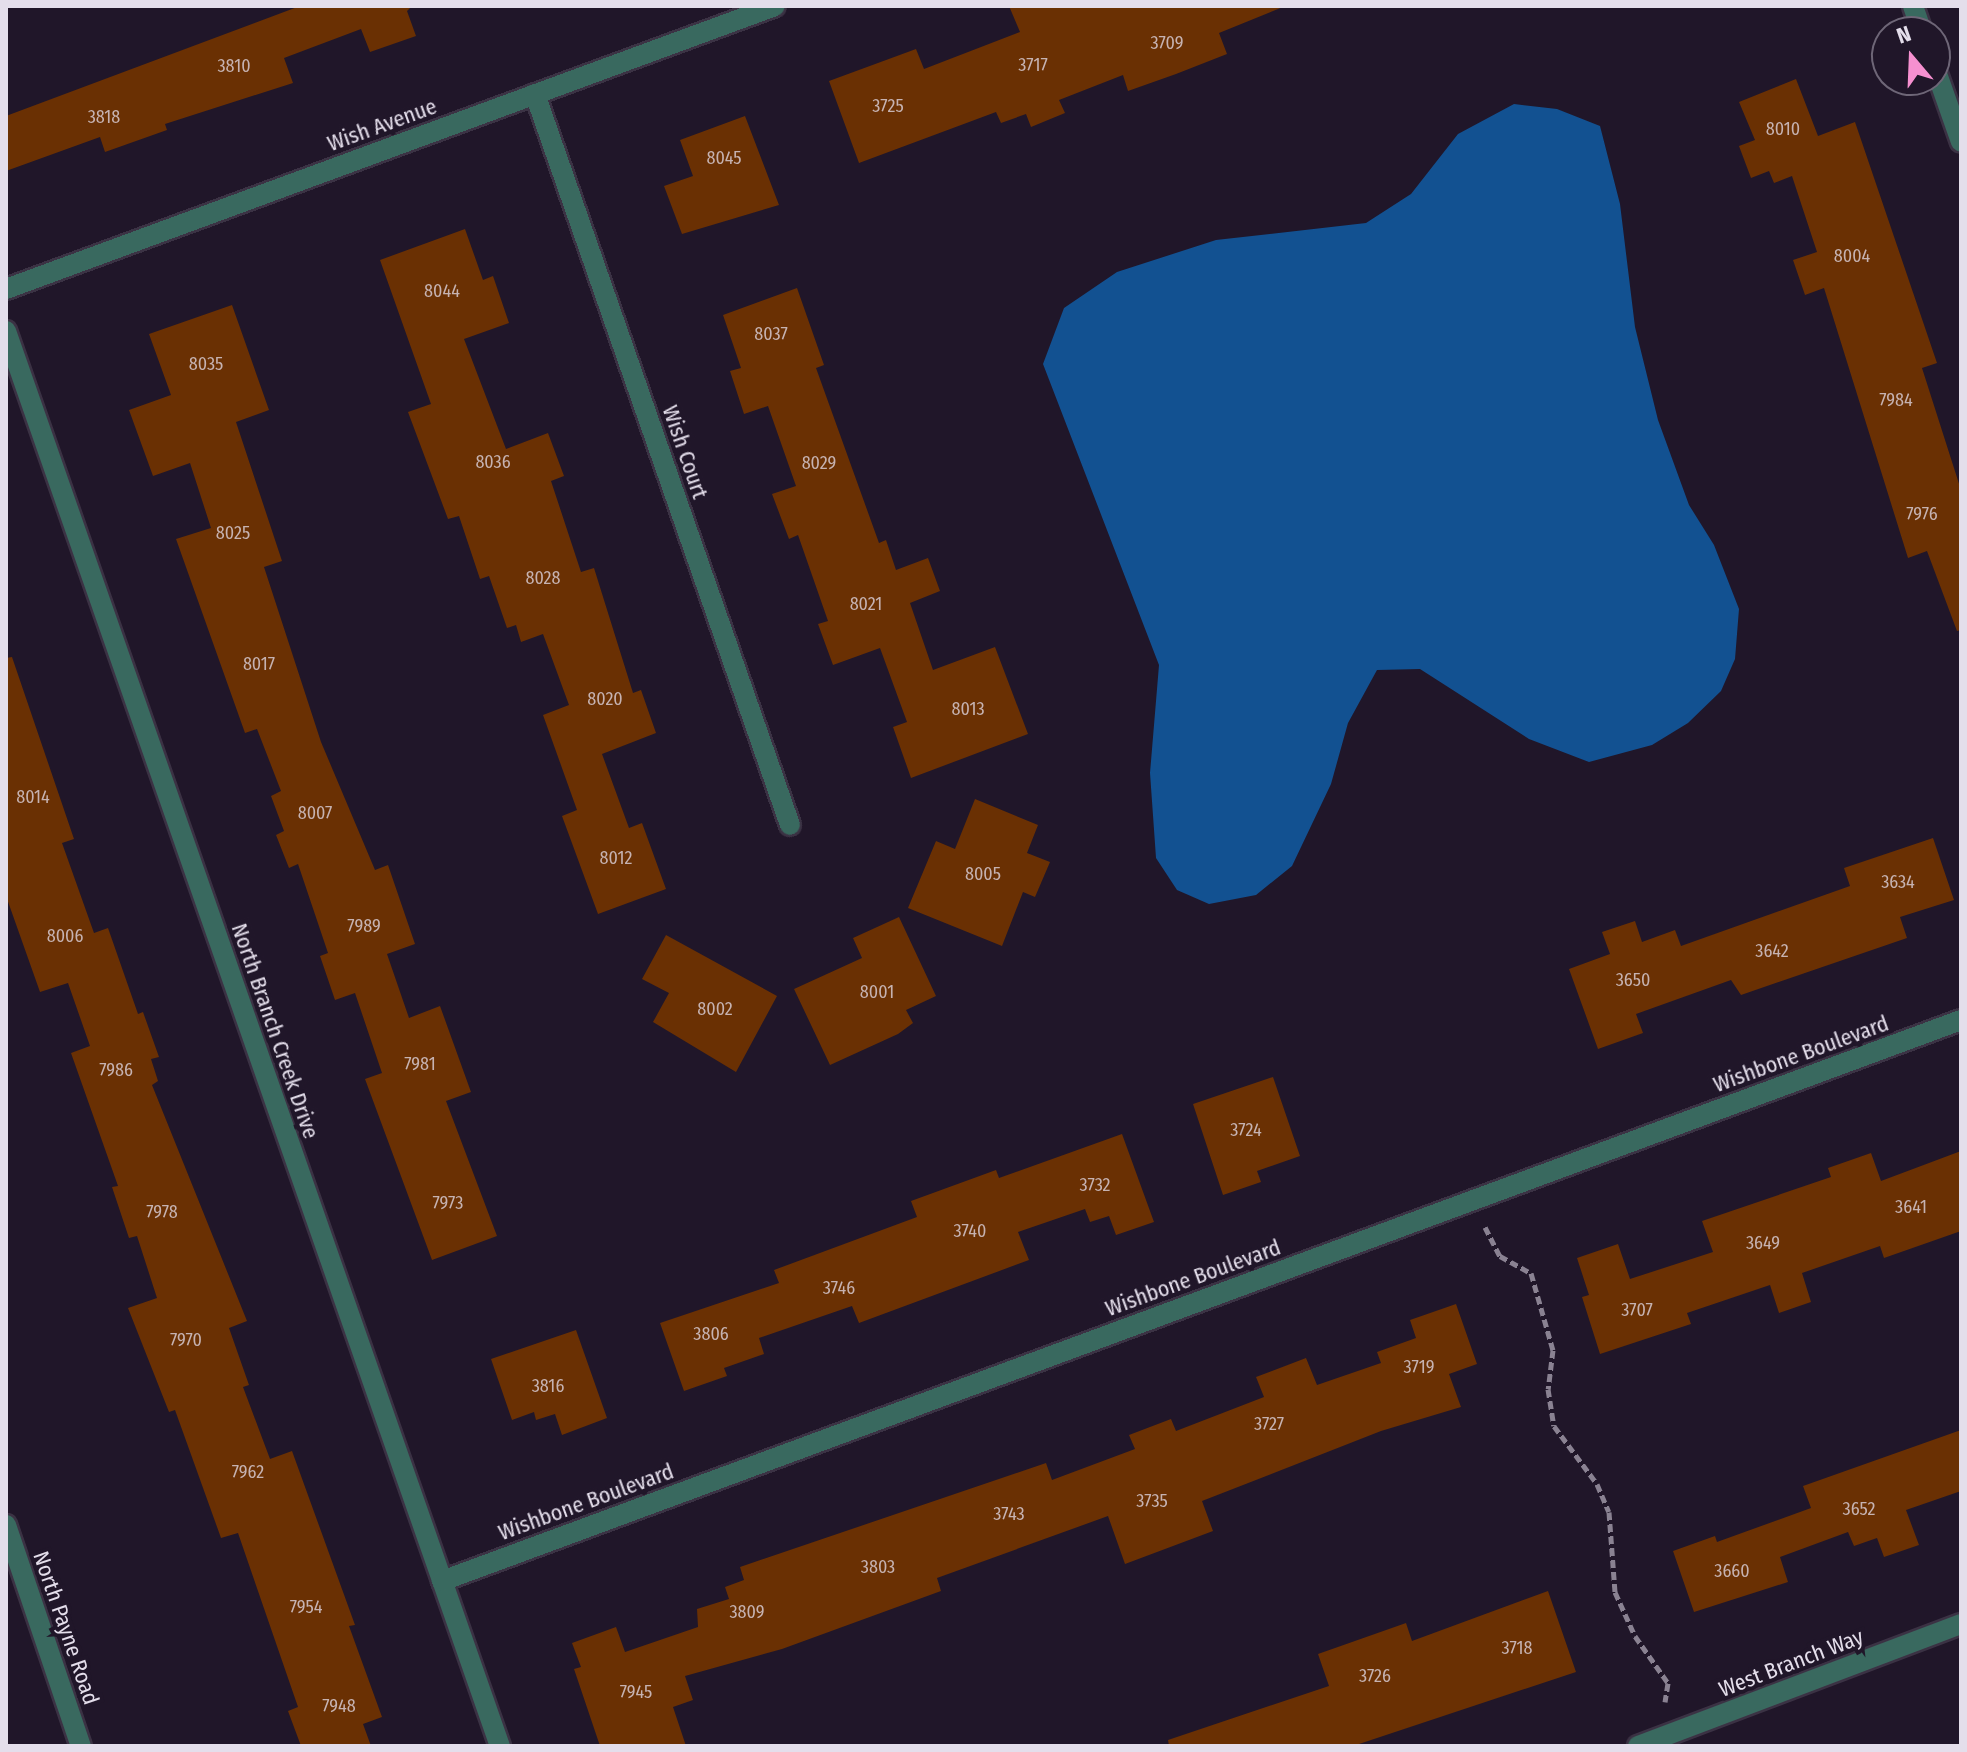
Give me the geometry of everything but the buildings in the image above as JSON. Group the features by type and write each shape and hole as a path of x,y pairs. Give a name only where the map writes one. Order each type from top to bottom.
{"street":[{"name":"Wish Avenue","path":"6,289 775,6"},
{"name":"Wish Court","path":"535,94 790,825"},
{"path":"1945,96 1961,142"},
{"name":"North Branch Creek Drive","path":"6,331 500,1746"},
{"name":"Wishbone Boulevard","path":"442,1581 1961,1020"},
{"name":"North Payne Road","path":"6,1525 81,1746"},
{"name":"West Branch Way","path":"1638,1746 1678,1739 1961,1624"}],"path":[{"path":"1472,1201 1500,1256 1531,1273 1553,1350 1548,1389 1554,1426 1597,1484 1609,1512 1615,1592 1635,1636 1668,1683 1665,1708 1678,1739"}],"water":[{"path":"1514,104 1557,109 1600,126 1620,204 1635,327 1658,420 1689,505 1714,545 1739,609 1735,659 1721,691 1688,723 1652,745 1589,762 1529,739 1420,669 1377,670 1348,723 1331,784 1292,866 1256,895 1209,904 1177,890 1156,858 1150,773 1159,665 1043,364 1064,308 1117,272 1216,240 1366,223 1411,194 1458,134"}]}
